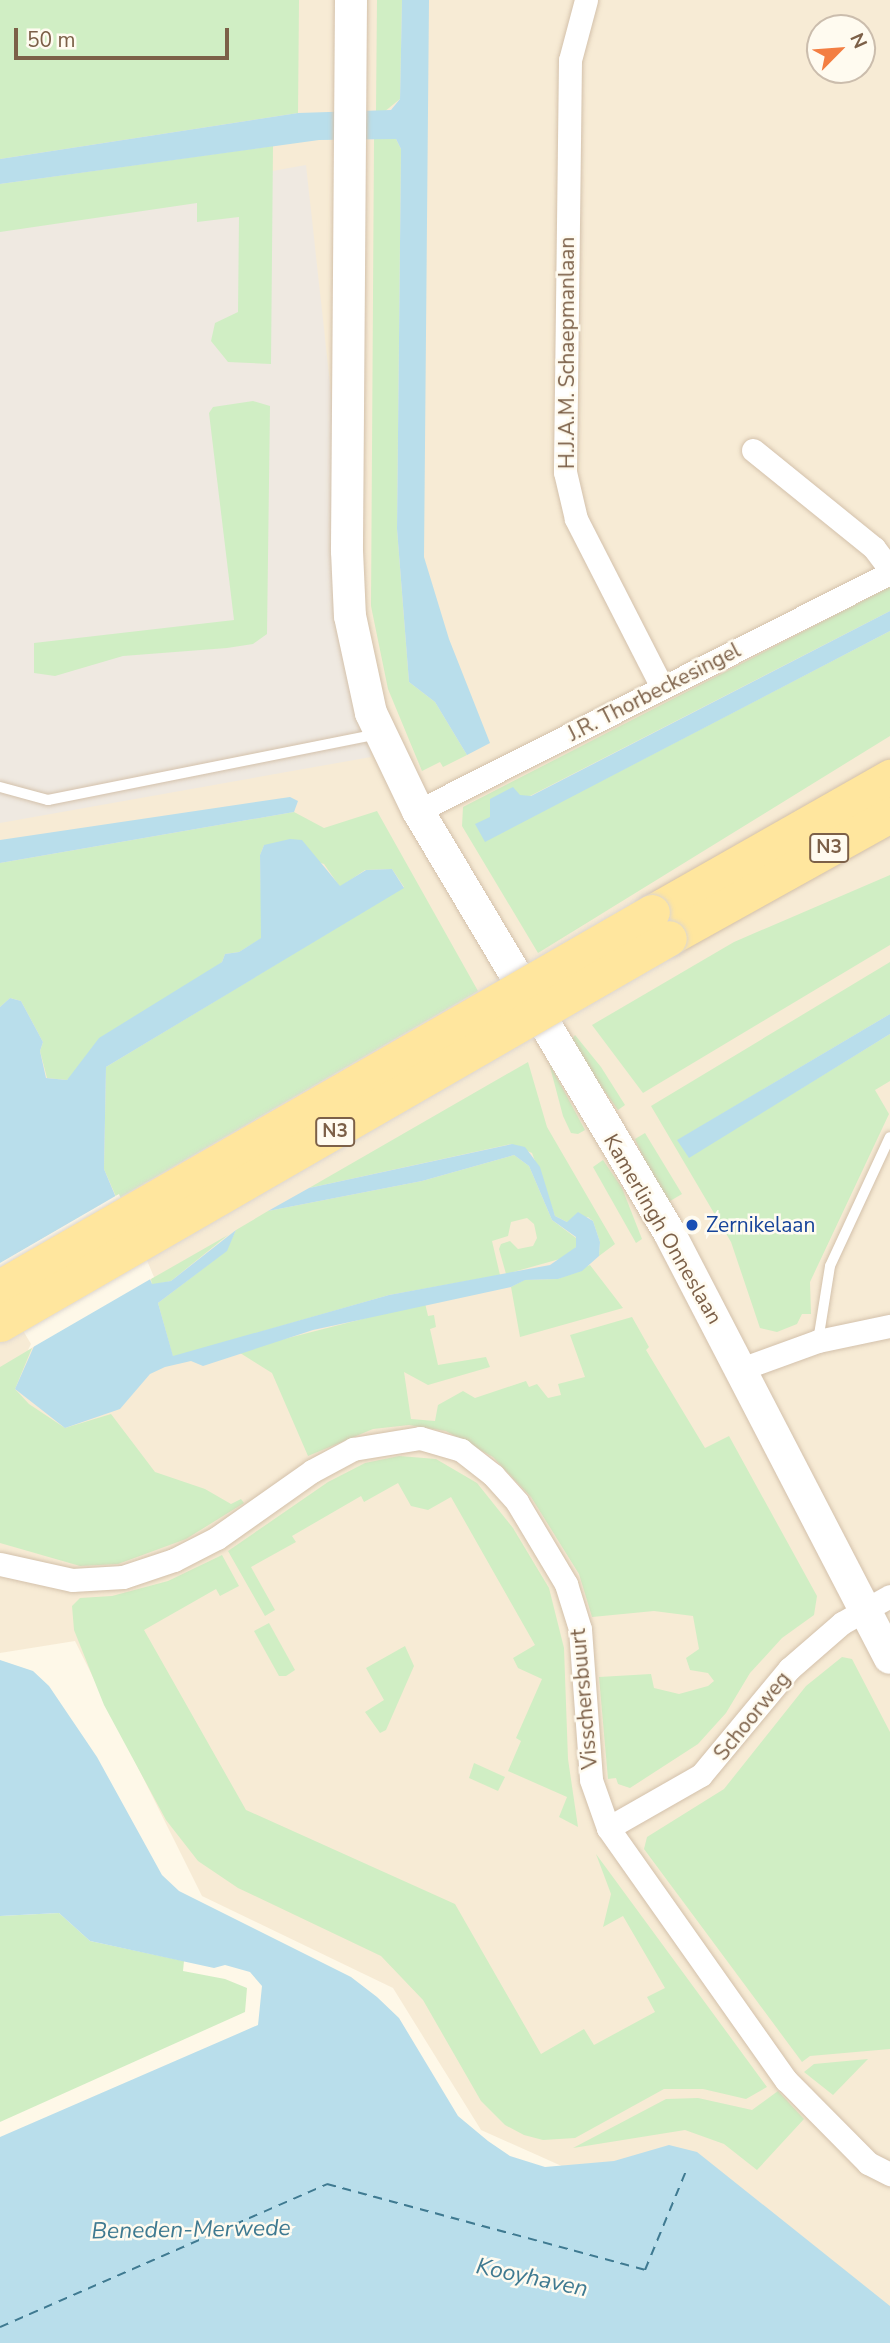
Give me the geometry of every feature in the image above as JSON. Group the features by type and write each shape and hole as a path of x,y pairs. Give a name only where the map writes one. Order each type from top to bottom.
{"main road":[{"name":"N3","path":"0,1324 661,925 890,777"},
{"name":"N3","path":"0,1287 661,925 890,815"}],"street":[{"name":"Kamerlingh Onneslaan","path":"352,0 349,107 350,616 364,687 381,734 418,810 671,1236 741,1368 877,1603 890,1658"},
{"name":"H.J.A.M. Schaepmanlaan","path":"586,0 570,60 565,472 576,519 662,687"},
{"path":"753,450 874,548 890,571"},
{"name":"J.R. Thorbeckesingel","path":"418,810 890,571"},
{"path":"741,1368 818,1341 890,1326"},
{"name":"Visschersbuurt","path":"0,1563 72,1580 123,1577 174,1560 217,1538 312,1471 353,1449 420,1438 461,1450 494,1475 517,1502 554,1556 571,1596 580,1629 591,1780 608,1828 786,2080 868,2163 890,2174"},
{"name":"Schoorweg","path":"608,1828 701,1775 789,1669 877,1603"}],"lane":[{"path":"0,787 48,800 381,734"},
{"path":"818,1341 830,1266 890,1137"}],"shaded area":[{"path":"0,0 890,0 890,2313 481,2130 393,1988 202,1896 75,1641 0,1653"},
{"path":"306,165 371,757 0,823 0,220"}],"green space":[{"path":"0,0 299,0 298,113 0,159"},
{"path":"377,0 402,0 400,99 384,112 376,112"},
{"path":"374,138 396,139 401,149 397,529 409,682 435,702 467,755 443,767 440,762 422,771 388,689 371,606"},
{"path":"273,146 271,364 228,362 211,341 215,323 238,312 239,217 197,222 197,203 0,232 0,184"},
{"path":"253,401 270,406 267,634 253,644 123,656 55,676 34,673 34,643 234,620 209,413 213,407"},
{"path":"890,587 890,611 530,796 490,799 490,817 603,780 890,631 890,736 538,953 462,826 463,807"},
{"path":"377,811 478,991 117,1199 104,1169 106,1067 404,887 392,869 365,870 340,887 324,864 264,845 260,855 262,938 239,952 225,954 222,962 67,1080 47,1078 40,1051 43,1042 21,1001 10,998 0,1007 0,863 294,812 324,828"},
{"path":"890,875 890,945 643,1093 592,1025 734,942"},
{"path":"890,962 890,1014 678,1140 689,1157 890,1034 890,1081 875,1090 889,1114 810,1282 811,1314 802,1314 797,1324 777,1332 760,1328 731,1242 651,1106"},
{"path":"575,1035 601,1067 625,1105 618,1110 570,1042"},
{"path":"528,1062 547,1127 615,1244 599,1256 600,1242 593,1221 588,1217 567,1222 555,1216 532,1153 511,1144 309,1188"},
{"path":"549,1063 585,1130 578,1134 571,1133 563,1116"},
{"path":"645,1133 682,1194 665,1204 635,1139"},
{"path":"514,1155 529,1166 552,1220 576,1238 576,1247 567,1257 506,1274 499,1249 501,1244 510,1241 518,1249 533,1246 537,1238 534,1224 527,1218 511,1222 508,1236 492,1241 500,1275 389,1295 173,1357 158,1303 226,1251 236,1230 268,1211 422,1181"},
{"path":"603,1160 622,1188 642,1239 636,1243 593,1167"},
{"path":"228,1235 171,1281 152,1285 151,1279"},
{"path":"590,1265 623,1308 520,1337 511,1287 524,1280 558,1279"},
{"path":"425,1303 428,1316 434,1315 436,1327 430,1329 438,1365 486,1357 490,1367 428,1385 404,1372 411,1419 435,1421 438,1405 463,1391 475,1398 526,1381 529,1387 537,1384 548,1398 561,1395 558,1384 585,1377 570,1335 632,1317 649,1347 646,1350 705,1448 729,1436 817,1596 814,1615 782,1638 750,1673 726,1713 698,1744 630,1788 618,1784 616,1778 608,1779 599,1677 651,1674 654,1688 679,1694 708,1686 714,1681 708,1673 690,1670 686,1658 699,1649 693,1616 654,1611 592,1617 579,1574 531,1497 493,1457 446,1431 409,1425 373,1429 308,1456 272,1373 237,1351"},
{"path":"32,1348 15,1389 29,1404 65,1428 111,1414 155,1472 205,1489 231,1504 241,1499 244,1503 186,1539 118,1564 80,1566 0,1543 0,1367"},
{"path":"399,1456 436,1459 477,1483 513,1528 549,1588 564,1648 568,1759 578,1827 559,1817 567,1797 508,1771 521,1741 516,1738 542,1679 518,1668 513,1658 535,1645 451,1497 428,1510 411,1506 398,1483 364,1502 361,1496 292,1536 296,1542 251,1567 275,1610 265,1616 228,1551 328,1482 365,1463"},
{"path":"222,1555 239,1586 220,1596 216,1589 144,1630 246,1810 455,1904 541,2054 584,2029 594,2045 655,2012 647,1997 665,1988 623,1916 603,1927 611,1894 596,1854 767,2087 746,2099 703,2089 664,2089 575,2138 543,2140 524,2135 505,2125 481,2101 423,2000 381,1956 238,1888 198,1861 166,1820 104,1705 74,1630 72,1606 80,1598 112,1596 168,1581"},
{"path":"269,1623 295,1670 286,1676 279,1676 254,1631"},
{"path":"405,1646 414,1666 386,1730 380,1733 365,1712 384,1700 366,1668"},
{"path":"842,1657 852,1659 890,1732 890,2049 810,2056 802,2062 644,1849 647,1837 724,1789 806,1686"},
{"path":"474,1763 505,1777 498,1791 469,1778"},
{"path":"59,1913 90,1941 184,1961 183,1971 225,1979 247,1988 245,2012 0,2122 0,1916"},
{"path":"868,2059 833,2095 804,2072 814,2064"},
{"path":"778,2091 804,2119 757,2170 724,2144 685,2130 573,2148 666,2099 698,2098 752,2110"}],"water":[{"path":"402,0 429,0 424,557 449,639 490,743 467,755 435,702 409,682 397,529 401,149 396,139 319,140 0,184 0,159 298,113 391,110 400,99"},
{"path":"890,611 890,631 485,842 475,824 490,817 490,799 513,787 520,795 531,796"},
{"path":"290,797 298,801 294,812 0,863 0,840"},
{"path":"290,839 302,840 340,886 366,870 392,869 404,888 106,1067 104,1169 152,1284 171,1281 236,1230 227,1251 158,1303 173,1356 389,1295 550,1265 576,1247 576,1237 552,1220 529,1166 514,1155 422,1181 268,1211 309,1188 512,1144 525,1147 540,1167 555,1216 567,1222 578,1212 593,1221 600,1242 599,1256 582,1271 558,1279 525,1280 511,1287 313,1330 203,1366 191,1361 165,1367 150,1374 120,1409 65,1428 15,1389 35,1344 0,1283 0,1007 10,998 21,1001 43,1042 40,1051 46,1078 67,1080 99,1038 222,962 225,954 239,952 261,938 260,855 264,845"},
{"path":"890,1014 890,1034 689,1158 677,1140"},
{"path":"0,1660 33,1671 49,1686 97,1757 162,1875 179,1891 351,1977 377,1997 399,2018 458,2116 488,2141 510,2156 545,2167 614,2161 669,2145 697,2152 890,2306 890,2343 0,2343 0,2137 258,2025 262,1986 250,1972 225,1965 214,1968 90,1941 59,1913 0,1916"}],"pier":[{"path":"119,1194 154,1277 28,1350 31,1344 0,1292 0,1263"}],"ferry route":[{"path":"0,2327 327,2184 645,2270 686,2171"}],"place":[{"name":"Zernikelaan","path":"692,1225"}],"water label":[{"name":"Beneden-Merwede","path":"191,2230"},
{"name":"Kooyhaven","path":"532,2278"}]}
